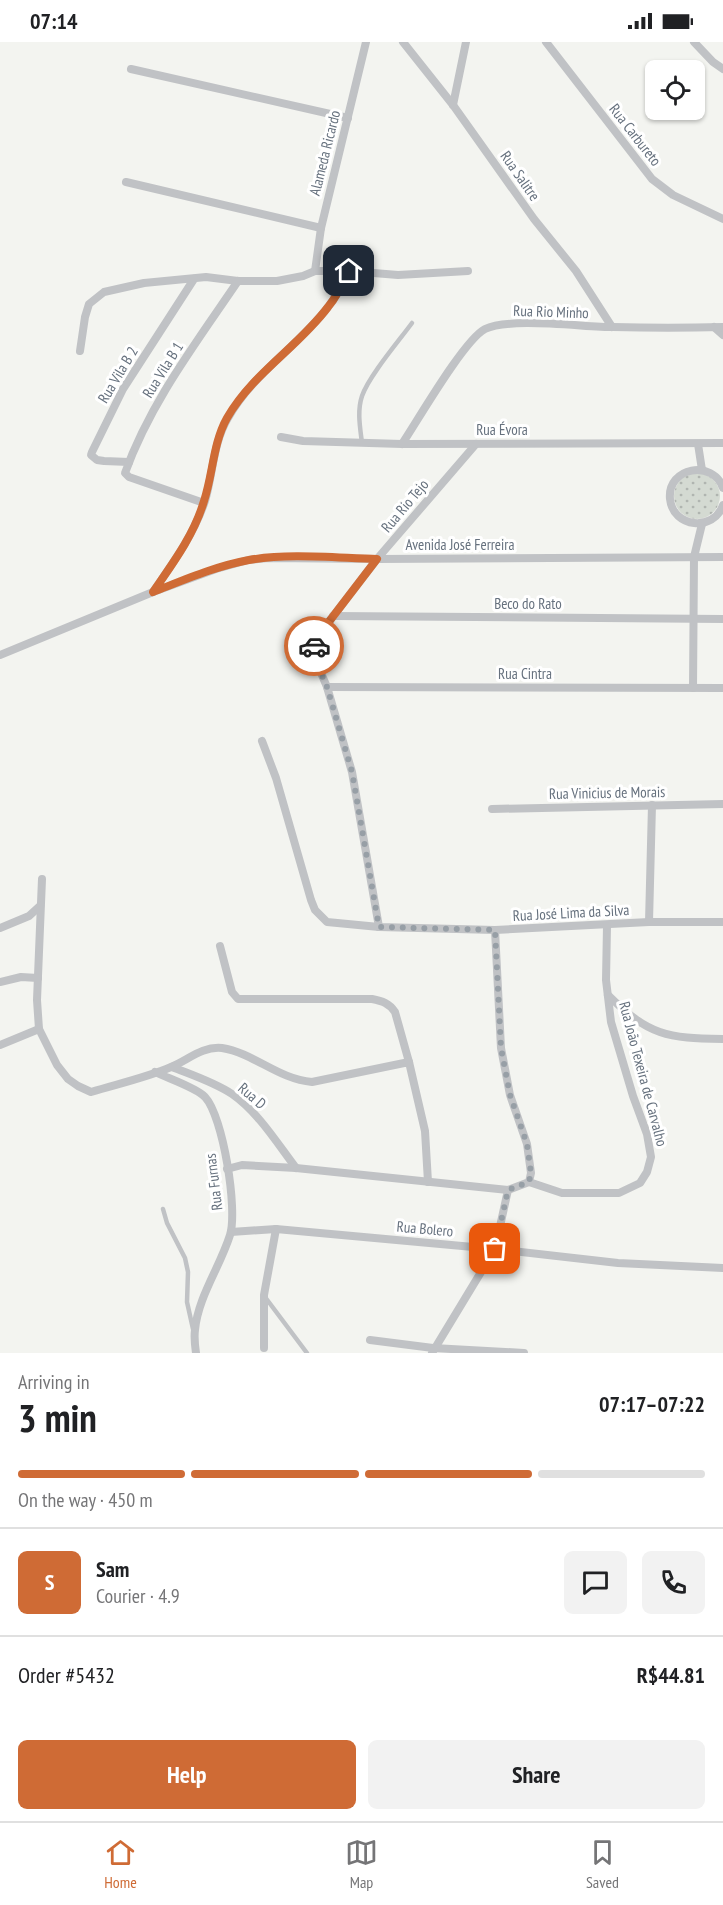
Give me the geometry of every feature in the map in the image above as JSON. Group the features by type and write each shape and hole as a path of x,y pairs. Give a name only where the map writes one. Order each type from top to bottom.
{"street":[{"name":"Alameda Ricardo","path":"315,270 321,228 366,42"},
{"name":"Rua Salitre","path":"403,42 453,105 534,219 576,271 612,327"},
{"path":"453,105 466,42"},
{"name":"Rua Carbureto","path":"546,42 652,178 673,195 723,219"},
{"path":"694,42 723,69"},
{"path":"130,69 348,118"},
{"path":"126,182 321,228"},
{"path":"80,351 89,304 104,292 144,283 206,277 238,281 291,280 315,270 398,275 468,271"},
{"path":"153,592 191,534 204,503 217,444 226,420 260,374 327,308 349,271"},
{"name":"Rua Vila B 2","path":"129,462 97,460 92,456 92,452 123,389 194,279"},
{"name":"Rua Vila B 1","path":"204,503 129,477 125,473 134,446 168,385 238,281"},
{"name":"Rua Rio Minho","path":"402,444 452,368 475,337 485,329 511,323 612,327 718,327"},
{"path":"718,327 723,335"},
{"name":"Rua Évora","path":"281,436 303,441 402,444 723,443"},
{"name":"Rua Rio Tejo","path":"327,687 315,659 314,643 377,559 476,444"},
{"path":"698,444 702,470"},
{"path":"723,488 717,478 702,470 685,472 673,484 670,492 670,501 678,516 693,524 702,524 717,516 723,505"},
{"path":"693,688 694,557 702,524"},
{"name":"Avenida José Ferreira","path":"0,655 153,592 248,560 268,558 723,557"},
{"name":"Beco do Rato","path":"333,616 723,619"},
{"path":"327,687 352,772 379,927"},
{"name":"Rua Cintra","path":"327,687 723,688"},
{"name":"Rua José Lima da Silva","path":"262,741 276,778 315,910 327,921 379,927 495,930 608,926 649,922 723,922"},
{"name":"Rua Vinicius de Morais","path":"492,809 723,804"},
{"path":"649,922 652,805"},
{"path":"42,879 38,978 39,1029 57,1065 68,1079 78,1086 91,1092 172,1067 212,1048 236,1053 296,1081 312,1082 409,1062"},
{"path":"0,928 29,915 40,906"},
{"name":"Rua João Texeira de Carvalho","path":"529,1182 562,1193 619,1193 640,1183 647,1172 651,1157 647,1134 611,1022 608,995 608,926"},
{"path":"227,1169 242,1165 296,1168 508,1190 529,1182 531,1173 527,1144 510,1095 501,1048 495,930"},
{"path":"220,946 232,992 238,999 372,999 391,1006 395,1012 409,1062 425,1131 428,1182"},
{"path":"0,982 21,977 38,978"},
{"path":"608,995 630,1017 664,1035 723,1039"},
{"path":"0,1045 39,1029"},
{"name":"Rua D","path":"172,1067 232,1094 262,1123 296,1168"},
{"name":"Rua Furnas","path":"155,1072 204,1096 212,1107 219,1122 231,1188 231,1232 200,1308 194,1332 196,1353"},
{"path":"432,1351 495,1249 508,1190"},
{"path":"264,1348 264,1295 276,1229"},
{"name":"Rua Bolero","path":"231,1232 276,1229 618,1263 723,1268"},
{"path":"370,1340 432,1351 524,1353"}],"lane":[{"path":"362,443 359,416 362,397 382,364 412,323"},
{"path":"163,1209 167,1223 185,1258 188,1272 187,1302 194,1332"},
{"path":"264,1295 307,1353"}],"shaded area":[{"path":"697,473 713,480 720,496 713,512 697,519 681,512 674,496 681,480"}],"way so far":[{"path":"314,646 315,659 327,687 352,772 379,927 495,930 501,1048 510,1095 527,1144 531,1173 529,1182 508,1190 495,1249"}],"route":[{"path":"314,646 318,636 377,559 268,558 248,560 153,592 191,534 199,517 208,490 217,444 226,420 260,374 327,308 349,271"}]}
